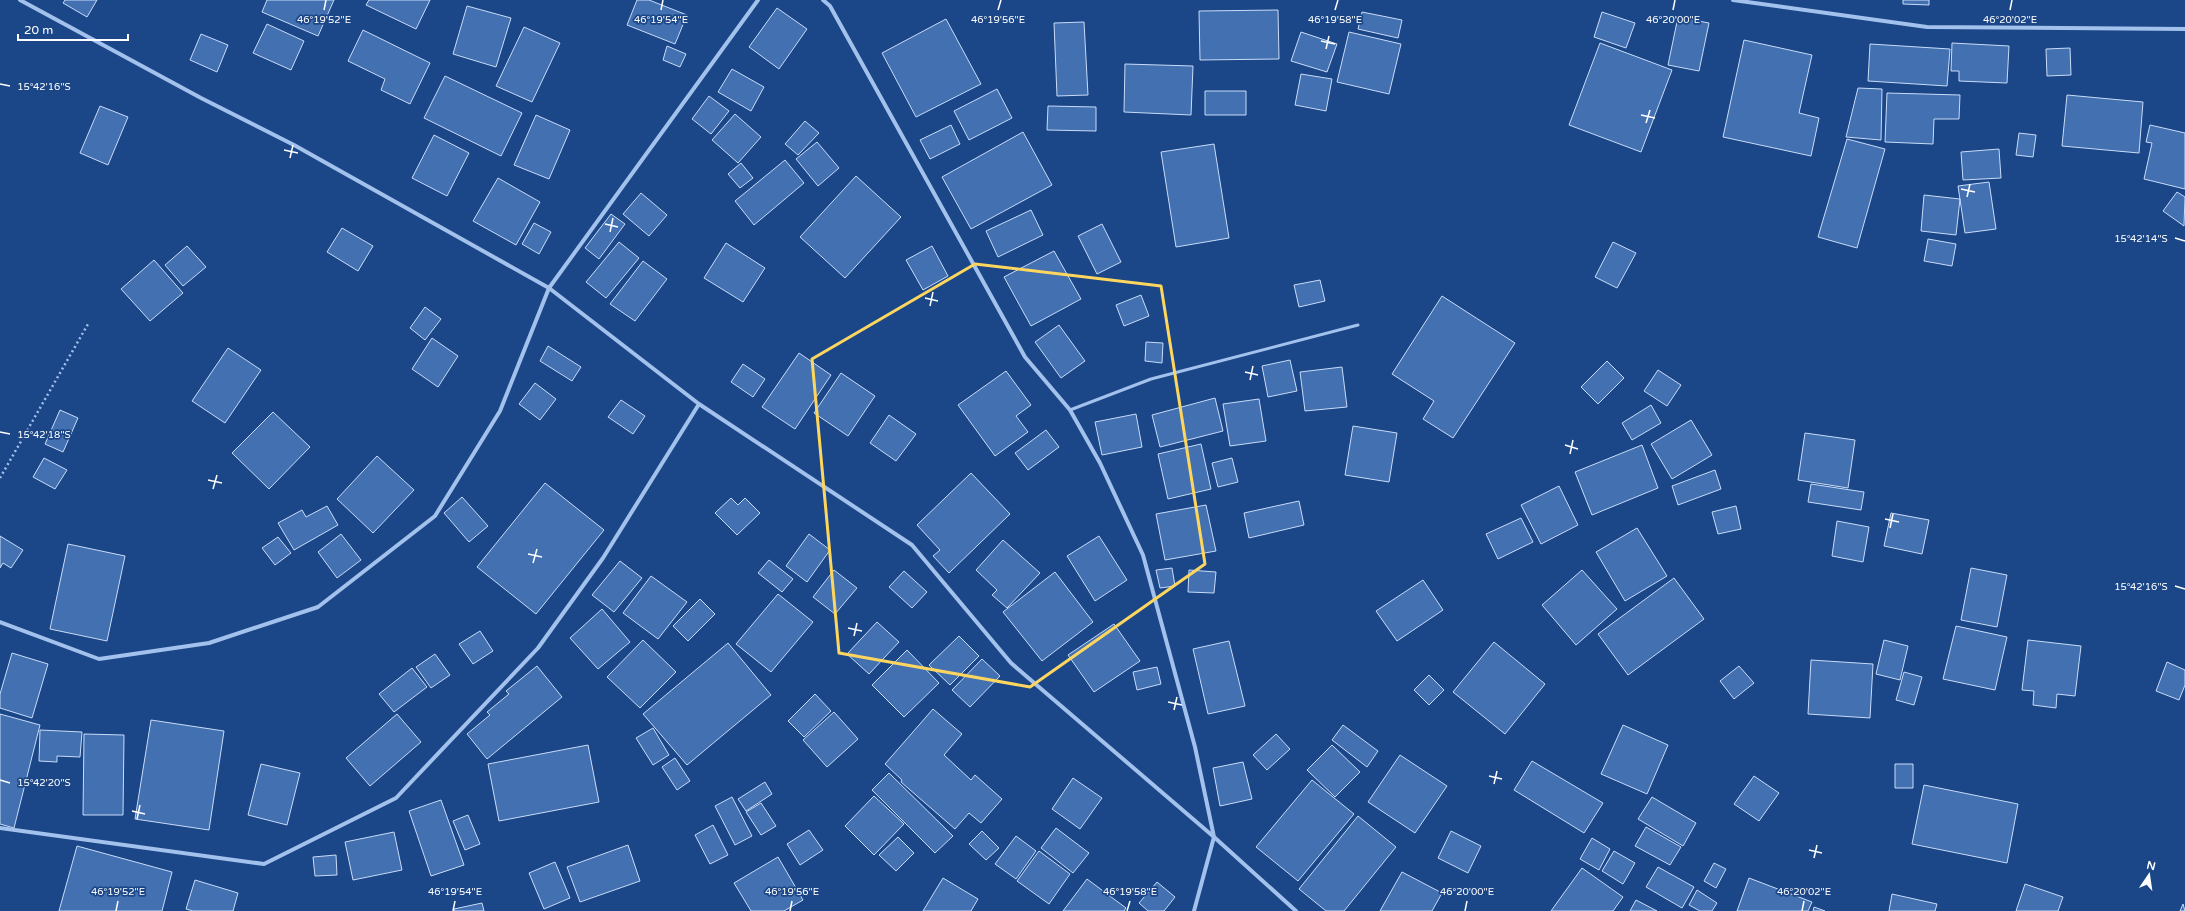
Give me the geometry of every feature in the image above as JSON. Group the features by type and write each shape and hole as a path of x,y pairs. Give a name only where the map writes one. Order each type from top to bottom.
{"street":[{"path":"20,0 194,95 294,145 549,288 699,404 912,545 1011,663 1214,837 1296,911"},
{"path":"0,622 99,659 209,643 318,607 435,516 500,411 549,288 758,0"},
{"path":"823,0 830,6 1025,357 1070,410 1100,463 1143,555 1194,747 1214,837 1194,911"},
{"path":"1733,0 1927,28 2185,29"},
{"path":"0,828 264,864 396,798 538,648 603,558 699,404"}],"lane":[{"path":"1070,410 1151,379 1358,325"}],"path":[{"path":"0,478 88,324"}],"highlighted area":[{"path":"975,264 1161,286 1205,564 1030,687 839,653 812,359"}],"building":[{"path":"65,0 97,0 87,17 63,3"},
{"path":"267,0 334,0 318,36 262,12"},
{"path":"369,0 430,0 416,29 366,5"},
{"path":"637,0 649,0 687,15 675,44 627,25"},
{"path":"1903,0 1929,0 1929,5 1903,4"},
{"path":"467,6 511,18 496,67 453,54"},
{"path":"777,8 807,29 779,69 749,47"},
{"path":"1278,10 1279,59 1200,60 1199,11"},
{"path":"1362,12 1402,20 1398,38 1358,29"},
{"path":"1602,12 1635,23 1626,48 1594,37"},
{"path":"1678,17 1709,23 1699,71 1668,65"},
{"path":"946,19 981,84 916,117 882,53"},
{"path":"1084,22 1088,95 1057,96 1054,23"},
{"path":"267,24 304,41 291,70 253,53"},
{"path":"524,27 560,43 532,102 496,86"},
{"path":"363,30 430,63 410,104 381,90 385,79 348,61"},
{"path":"1301,32 1337,44 1327,72 1291,61"},
{"path":"1349,32 1401,44 1389,94 1337,82"},
{"path":"201,34 228,45 217,72 190,60"},
{"path":"1744,40 1812,55 1799,113 1819,118 1811,156 1723,137"},
{"path":"1600,43 1672,70 1641,152 1569,125"},
{"path":"1952,43 2009,46 2007,83 1959,81 1959,71 1951,71"},
{"path":"1870,44 1950,49 1947,86 1868,81"},
{"path":"667,46 686,54 680,67 663,60"},
{"path":"2070,48 2071,75 2047,76 2046,49"},
{"path":"1125,64 1193,66 1191,115 1124,112"},
{"path":"732,69 764,87 751,111 718,92"},
{"path":"1301,74 1332,79 1326,111 1295,105"},
{"path":"445,76 522,113 501,156 424,118"},
{"path":"1858,88 1882,89 1881,140 1846,137"},
{"path":"997,89 1012,118 969,140 954,111"},
{"path":"1205,91 1246,91 1246,115 1205,115"},
{"path":"1887,93 1960,95 1959,119 1934,119 1933,144 1885,142"},
{"path":"2067,95 2143,102 2139,153 2062,146"},
{"path":"709,96 729,111 711,134 692,119"},
{"path":"100,106 128,117 108,165 80,153"},
{"path":"1048,106 1096,107 1096,131 1047,130"},
{"path":"735,114 761,137 738,163 712,140"},
{"path":"536,115 570,130 549,179 514,165"},
{"path":"805,121 819,133 798,155 785,144"},
{"path":"951,125 960,144 930,159 920,140"},
{"path":"2150,125 2185,133 2185,189 2144,179 2152,143 2146,142"},
{"path":"1023,132 1052,185 971,229 942,177"},
{"path":"2019,133 2036,135 2033,157 2016,155"},
{"path":"434,135 469,153 447,196 412,178"},
{"path":"1847,139 1885,149 1857,248 1818,237"},
{"path":"817,142 839,168 818,186 796,159"},
{"path":"1214,144 1229,238 1176,247 1161,152"},
{"path":"1999,149 2001,178 1963,180 1961,152"},
{"path":"785,160 804,183 754,225 735,201"},
{"path":"741,163 753,178 740,188 728,174"},
{"path":"856,176 901,217 845,278 800,237"},
{"path":"498,178 540,202 516,245 473,221"},
{"path":"1989,182 1996,229 1965,233 1958,186"},
{"path":"2177,192 2185,197 2184,226 2163,211"},
{"path":"641,193 667,215 649,236 623,214"},
{"path":"1924,195 1960,199 1956,235 1921,231"},
{"path":"1031,210 1043,235 998,257 986,231"},
{"path":"611,214 625,224 599,259 585,248"},
{"path":"534,223 551,232 539,254 522,244"},
{"path":"1102,224 1121,262 1097,274 1078,236"},
{"path":"342,228 373,246 358,271 327,252"},
{"path":"1928,239 1956,244 1952,266 1924,261"},
{"path":"619,242 639,258 606,298 586,282"},
{"path":"1613,242 1636,253 1617,288 1595,277"},
{"path":"726,243 765,268 743,302 704,278"},
{"path":"187,246 206,267 183,286 165,265"},
{"path":"932,246 948,276 923,290 906,260"},
{"path":"1054,251 1081,299 1031,326 1004,277"},
{"path":"154,260 183,293 150,321 121,289"},
{"path":"643,261 667,279 635,321 610,304"},
{"path":"1320,280 1325,301 1299,307 1294,285"},
{"path":"1141,295 1149,316 1124,326 1116,305"},
{"path":"1442,296 1515,343 1453,438 1423,419 1434,401 1392,374"},
{"path":"425,307 441,319 425,340 410,328"},
{"path":"1059,325 1085,361 1061,378 1035,342"},
{"path":"432,338 458,356 438,387 412,369"},
{"path":"1146,342 1163,343 1162,363 1145,361"},
{"path":"548,346 581,367 572,381 540,361"},
{"path":"228,348 261,370 225,423 192,401"},
{"path":"799,353 831,375 795,429 762,407"},
{"path":"1290,360 1297,391 1268,397 1262,366"},
{"path":"1607,361 1624,378 1598,404 1581,387"},
{"path":"743,364 765,379 753,397 731,382"},
{"path":"1342,367 1347,407 1305,411 1300,372"},
{"path":"1658,370 1681,385 1667,406 1644,391"},
{"path":"1006,371 1031,405 1016,416 1028,432 995,456 958,405"},
{"path":"841,373 875,396 848,436 814,413"},
{"path":"535,383 556,399 540,420 519,404"},
{"path":"1215,398 1223,431 1160,447 1152,415"},
{"path":"1259,399 1266,441 1230,446 1223,404"},
{"path":"621,400 645,416 633,434 608,417"},
{"path":"1651,405 1661,423 1632,440 1622,423"},
{"path":"60,410 78,418 63,452 45,444"},
{"path":"273,412 310,447 269,489 232,453"},
{"path":"1136,414 1142,447 1102,455 1095,422"},
{"path":"889,415 916,434 896,461 870,443"},
{"path":"1691,420 1712,455 1672,479 1651,444"},
{"path":"1353,426 1397,433 1389,482 1345,475"},
{"path":"1046,430 1059,447 1028,470 1015,453"},
{"path":"1805,433 1855,440 1848,488 1798,480"},
{"path":"1201,444 1211,489 1168,499 1158,454"},
{"path":"1642,445 1658,488 1592,515 1575,472"},
{"path":"377,456 414,490 373,533 337,499"},
{"path":"44,458 67,470 55,489 33,477"},
{"path":"1232,458 1238,482 1218,487 1212,463"},
{"path":"1715,470 1721,489 1678,505 1672,486"},
{"path":"971,473 1010,514 949,573 933,556 940,550 917,525"},
{"path":"545,483 604,530 536,614 477,567"},
{"path":"1811,484 1864,492 1861,510 1808,502"},
{"path":"1559,486 1578,525 1541,544 1521,505"},
{"path":"462,497 488,526 469,542 444,513"},
{"path":"731,498 738,505 745,498 760,513 737,535 715,513"},
{"path":"1299,501 1304,525 1249,538 1244,513"},
{"path":"1206,505 1216,551 1165,560 1156,514"},
{"path":"327,506 338,525 294,550 278,523 302,510 306,517"},
{"path":"1736,506 1741,529 1718,534 1712,512"},
{"path":"1891,513 1929,520 1922,554 1884,546"},
{"path":"1521,518 1533,542 1498,559 1486,534"},
{"path":"1837,521 1869,527 1863,562 1832,556"},
{"path":"1637,528 1667,576 1625,601 1596,552"},
{"path":"341,534 361,560 337,578 318,552"},
{"path":"809,534 830,550 807,582 786,566"},
{"path":"0,536 23,550 11,568 3,563 0,568"},
{"path":"1099,536 1127,580 1095,601 1067,556"},
{"path":"278,537 291,553 275,565 262,548"},
{"path":"1003,540 1040,573 1007,608 992,595 997,590 976,570"},
{"path":"68,544 125,556 107,641 50,629"},
{"path":"769,560 793,579 782,592 758,573"},
{"path":"620,561 642,578 614,612 592,595"},
{"path":"1172,568 1175,586 1160,588 1156,570"},
{"path":"1971,568 2007,575 1997,627 1961,620"},
{"path":"834,570 857,588 835,614 813,597"},
{"path":"1189,570 1216,572 1214,593 1188,592"},
{"path":"1582,570 1617,609 1576,645 1542,605"},
{"path":"904,571 927,592 912,608 889,587"},
{"path":"1055,572 1093,622 1042,661 1003,612"},
{"path":"651,576 687,602 658,639 623,613"},
{"path":"1674,578 1704,619 1628,675 1598,634"},
{"path":"1423,580 1443,610 1397,641 1376,611"},
{"path":"778,594 813,622 771,672 736,644"},
{"path":"700,599 715,614 688,641 673,626"},
{"path":"602,609 630,642 598,669 570,638"},
{"path":"877,622 899,642 869,674 847,654"},
{"path":"1114,624 1140,661 1094,692 1068,655"},
{"path":"1956,626 2007,637 1995,690 1943,679"},
{"path":"480,631 493,651 473,664 459,644"},
{"path":"959,636 979,656 950,685 929,665"},
{"path":"643,640 676,672 640,708 607,677"},
{"path":"1884,640 1908,646 1900,680 1876,674"},
{"path":"2028,640 2081,646 2075,696 2057,694 2056,708 2033,705 2034,691 2022,690"},
{"path":"1229,641 1245,706 1208,714 1193,649"},
{"path":"1494,642 1545,684 1505,734 1453,692"},
{"path":"728,643 771,695 687,765 643,714"},
{"path":"907,650 939,683 904,717 872,685"},
{"path":"12,653 48,664 32,718 0,708 0,694"},
{"path":"435,654 450,675 431,688 416,667"},
{"path":"982,659 1000,676 970,707 952,690"},
{"path":"1811,660 1873,664 1870,718 1808,714"},
{"path":"2167,662 2185,670 2185,685 2179,700 2156,691"},
{"path":"537,666 562,697 487,759 467,734 490,715 487,712 509,694 506,691"},
{"path":"1739,666 1754,683 1734,699 1720,681"},
{"path":"1157,667 1161,684 1137,690 1133,672"},
{"path":"412,668 427,687 394,712 379,694"},
{"path":"1904,672 1922,677 1914,705 1896,700"},
{"path":"1429,675 1444,690 1429,705 1414,690"},
{"path":"815,694 831,711 804,737 788,721"},
{"path":"933,709 962,734 944,755 971,780 975,775 1002,799 981,823 969,813 955,829 901,782 902,780 885,764"},
{"path":"834,712 858,739 827,767 803,740"},
{"path":"0,714 40,725 14,828 0,824"},
{"path":"397,714 421,742 370,786 346,758"},
{"path":"151,720 224,731 209,830 135,819"},
{"path":"1343,725 1378,751 1367,767 1332,740"},
{"path":"1623,725 1668,745 1647,794 1601,774"},
{"path":"653,728 669,755 653,765 636,738"},
{"path":"40,730 82,732 80,757 57,756 57,762 39,761"},
{"path":"84,734 124,735 123,815 83,815"},
{"path":"1276,734 1290,749 1267,770 1253,755"},
{"path":"588,745 599,802 499,821 488,764"},
{"path":"1332,745 1360,772 1335,797 1307,770"},
{"path":"1400,755 1447,786 1415,833 1368,802"},
{"path":"675,758 690,781 677,790 662,767"},
{"path":"1532,761 1603,803 1584,833 1514,790"},
{"path":"1243,762 1252,799 1220,806 1213,768"},
{"path":"261,764 300,773 287,825 248,815"},
{"path":"1895,764 1913,764 1913,788 1895,788"},
{"path":"889,773 953,836 935,853 872,790"},
{"path":"1754,776 1779,793 1759,821 1734,804"},
{"path":"1073,778 1102,798 1080,829 1052,809"},
{"path":"1312,780 1354,814 1298,881 1256,847"},
{"path":"765,782 772,794 746,811 738,799"},
{"path":"1924,785 2018,804 2007,863 1912,844"},
{"path":"874,796 904,824 874,855 845,826"},
{"path":"732,797 752,836 735,845 715,806"},
{"path":"1652,797 1696,823 1683,846 1638,819"},
{"path":"441,800 464,865 431,876 409,811"},
{"path":"761,803 776,826 761,835 746,812"},
{"path":"468,815 480,844 465,850 453,821"},
{"path":"1358,816 1396,847 1344,911 1326,911 1299,889"},
{"path":"713,825 728,855 710,864 695,835"},
{"path":"1646,827 1681,847 1670,865 1635,846"},
{"path":"1056,828 1089,853 1073,873 1041,848"},
{"path":"809,830 823,850 800,865 787,844"},
{"path":"982,831 999,848 986,860 969,844"},
{"path":"1451,831 1481,846 1468,873 1438,858"},
{"path":"394,832 402,870 353,880 345,842"},
{"path":"1016,836 1036,851 1016,879 995,864"},
{"path":"898,837 914,853 896,871 879,855"},
{"path":"1592,838 1610,849 1599,870 1580,859"},
{"path":"628,845 640,881 580,902 567,867"},
{"path":"77,846 172,872 162,911 59,911"},
{"path":"1039,851 1070,874 1049,904 1017,881"},
{"path":"1614,851 1635,863 1623,884 1602,871"},
{"path":"336,855 337,875 315,876 313,857"},
{"path":"778,857 803,900 784,911 751,911 734,883"},
{"path":"555,862 570,898 544,909 529,873"},
{"path":"1714,863 1726,869 1716,888 1704,881"},
{"path":"1658,867 1694,887 1682,908 1646,887"},
{"path":"1582,868 1623,897 1613,911 1551,911"},
{"path":"1402,872 1442,893 1432,911 1380,911"},
{"path":"943,878 978,899 971,911 923,911"},
{"path":"1749,878 1812,902 1808,911 1737,911"},
{"path":"1087,879 1126,908 1124,911 1063,911"},
{"path":"195,880 238,893 233,911 193,911 186,909"},
{"path":"1157,882 1175,897 1164,911 1148,911 1139,903"},
{"path":"2025,884 2063,897 2058,911 2016,911"},
{"path":"1697,890 1717,903 1712,911 1700,911 1689,905"},
{"path":"1892,894 1937,904 1935,911 1889,911"},
{"path":"1636,900 1657,911 1630,911"},
{"path":"482,903 484,911 454,911 454,909"},
{"path":"2183,904 2185,911 2180,911"},
{"path":"1814,907 1825,911 1813,911"}]}
